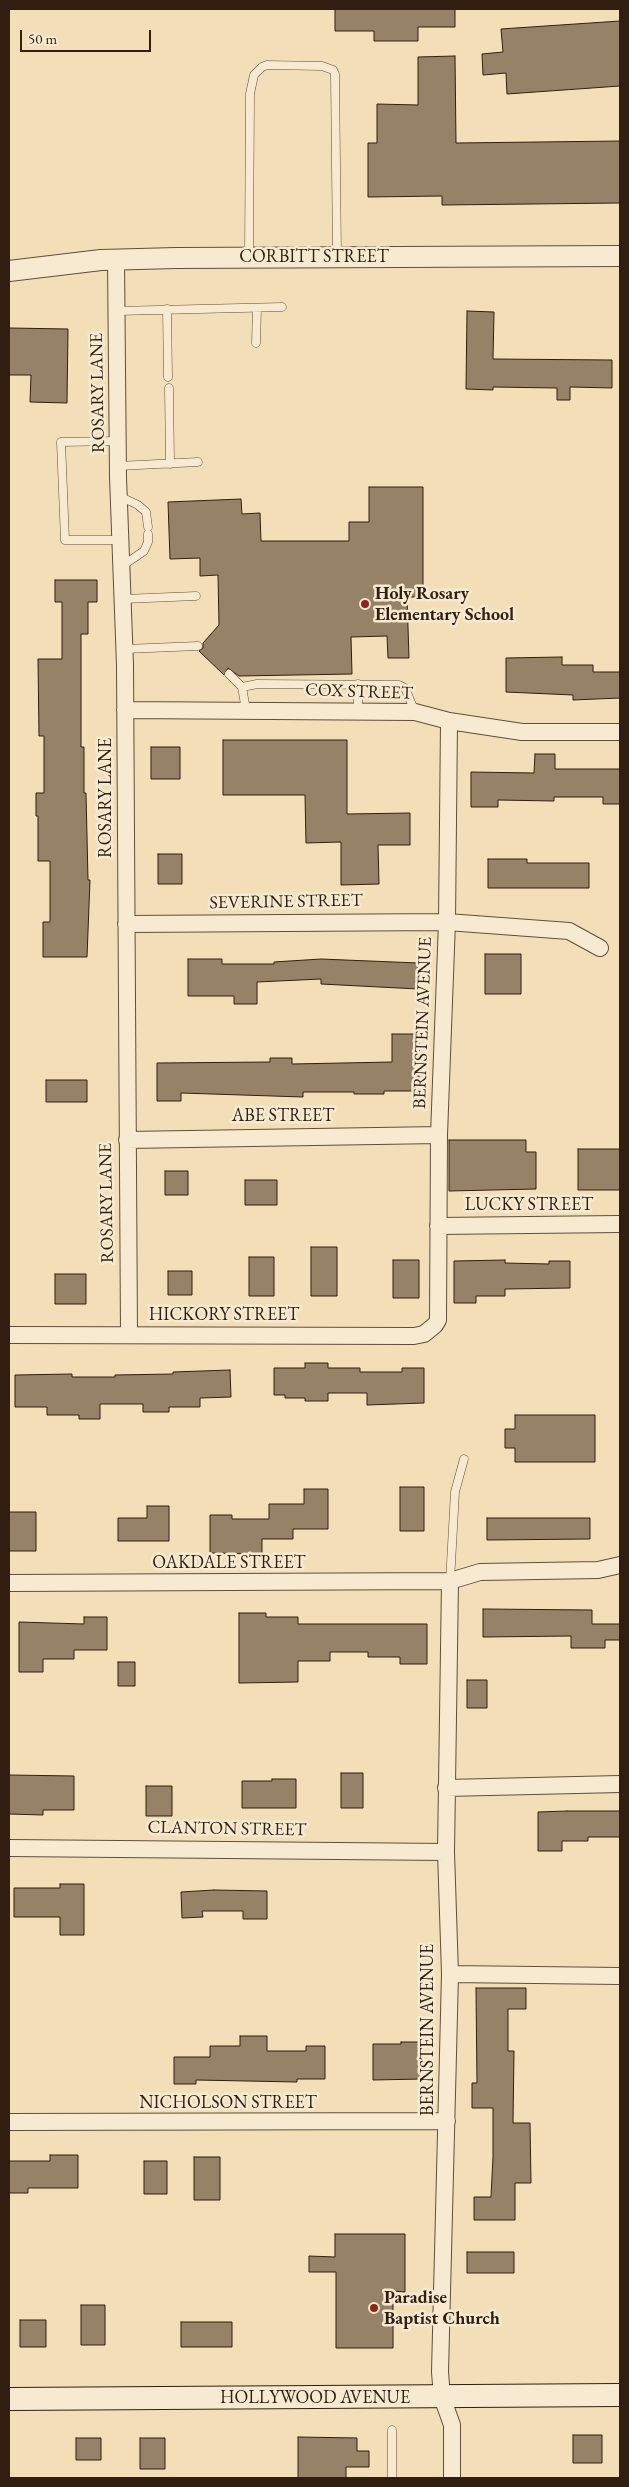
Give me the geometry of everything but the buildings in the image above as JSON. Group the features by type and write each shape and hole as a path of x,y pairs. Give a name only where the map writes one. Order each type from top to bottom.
{"main road":[{"name":"HOLLYWOOD AVENUE","path":"9,2399 620,2395"}],"street":[{"name":"CORBITT STREET","path":"9,271 116,260 620,256"},
{"name":"ROSARY LANE","path":"116,260 118,466 125,710 129,1335"},
{"name":"COX STREET","path":"125,710 415,712 449,721 522,732 620,732"},
{"name":"BERNSTEIN AVENUE","path":"435,1325 438,1320 439,1135 446,922 449,721"},
{"name":"SEVERINE STREET","path":"126,924 446,922 568,931 600,948"},
{"name":"ABE STREET","path":"127,1140 439,1135"},
{"name":"LUCKY STREET","path":"438,1226 620,1224"},
{"name":"HICKORY STREET","path":"9,1335 414,1336 424,1334 435,1325"},
{"name":"OAKDALE STREET","path":"9,1583 450,1581 480,1572 598,1570 620,1566"},
{"name":"BERNSTEIN AVENUE","path":"450,1581 446,1788 450,1974 448,2121 440,2372 442,2397 452,2425 452,2478"},
{"path":"446,1788 620,1784"},
{"name":"CLANTON STREET","path":"9,1848 446,1852"},
{"path":"450,1974 620,1976"},
{"name":"NICHOLSON STREET","path":"9,2122 448,2121"}],"lane":[{"path":"248,258 250,94 254,75 267,65 328,67 335,74 337,257"},
{"path":"117,311 282,307"},
{"path":"256,343 257,308"},
{"path":"167,309 168,377"},
{"path":"169,388 170,464"},
{"path":"118,441 61,442 65,540 120,540"},
{"path":"118,466 198,462"},
{"path":"119,496 138,505 146,512 148,531 148,542 144,551 122,566"},
{"path":"122,599 196,596"},
{"path":"124,649 198,646"},
{"path":"230,674 242,687 246,710"},
{"path":"242,687 257,684 399,685 405,688 415,712"},
{"path":"358,684 358,711"},
{"path":"450,1581 455,1492 464,1460"},
{"path":"392,2430 392,2478"}],"place":[{"name":"Holy Rosary Elementary School","path":"365,604"},
{"name":"Paradise Baptist Church","path":"374,2308"}]}
